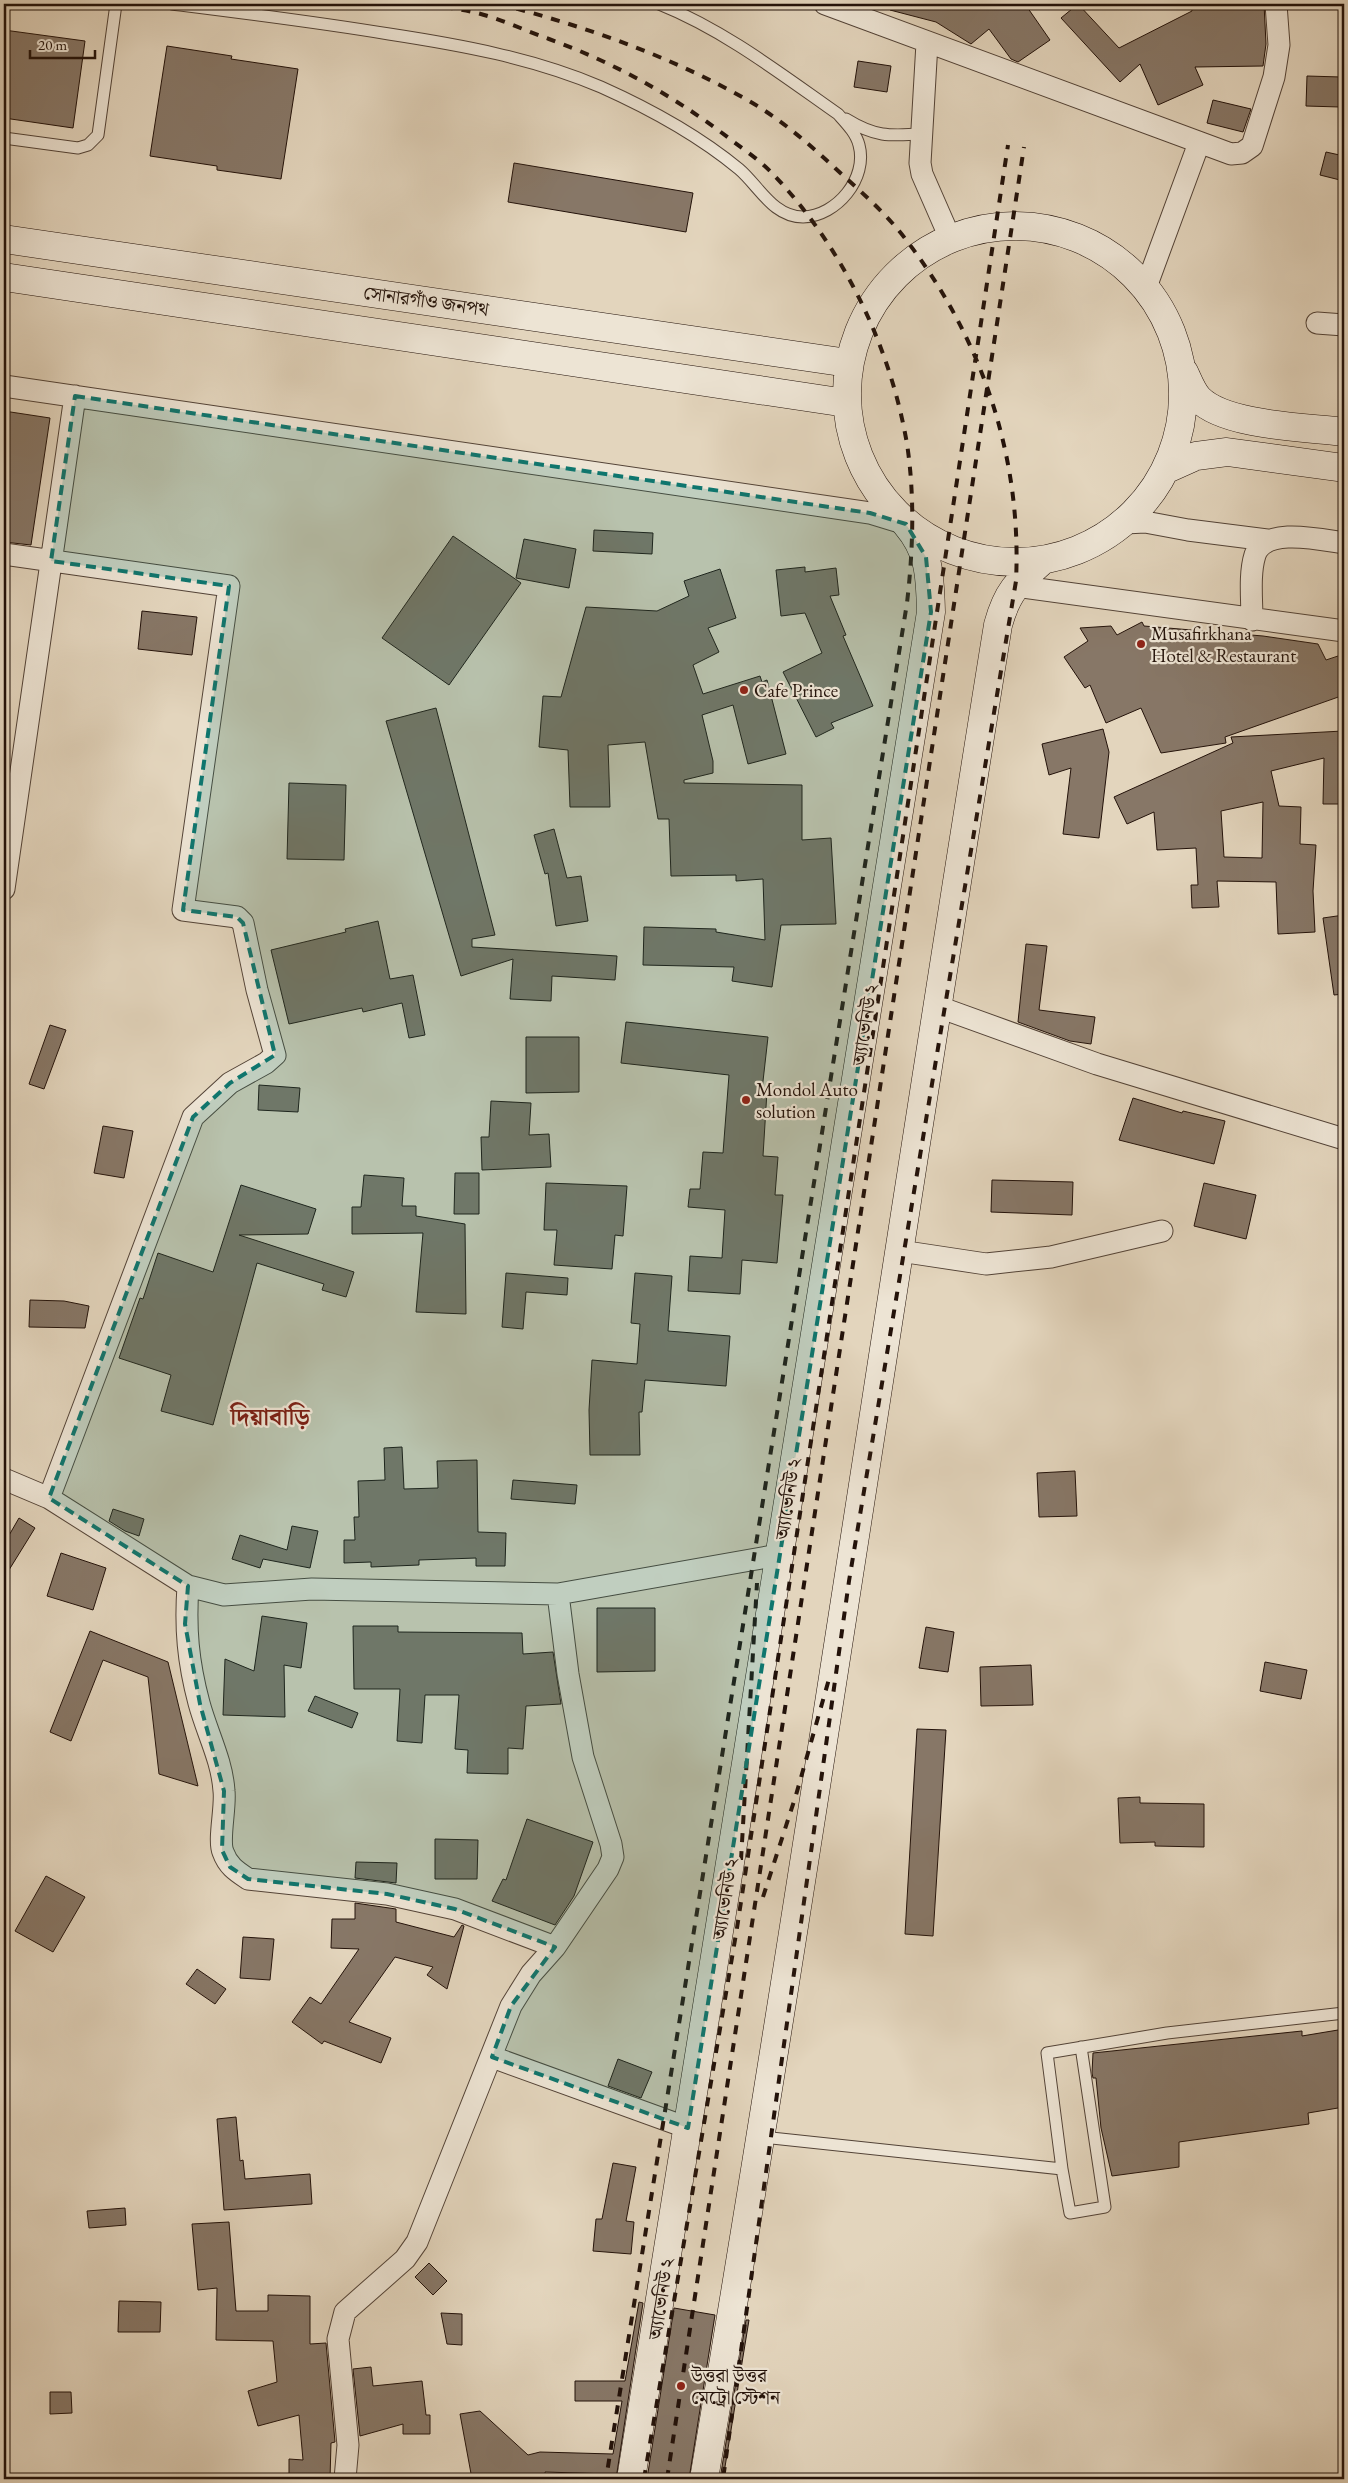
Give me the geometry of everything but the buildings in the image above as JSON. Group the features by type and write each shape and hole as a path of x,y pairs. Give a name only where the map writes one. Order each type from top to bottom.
{"main road":[{"path":"1184,372 1182,422 1167,469 1149,498 1125,523 1086,548 1042,561 994,562 947,549 906,524 875,490 858,457 854,448 846,403 848,363 867,311 902,268 950,238 991,227 1035,226 1077,237 1115,257 1146,287 1172,330 1184,372 1198,398 1220,413 1244,420 1344,432"},
{"name":"সোনারগাঁও জনপথ","path":"4,240 848,363"},
{"name":"সোনারগাঁও জনপথ","path":"4,277 846,403"},
{"path":"1167,469 1196,456 1227,452 1344,468"},
{"name":"অ্যাভেনিউ ২","path":"631,2479 931,612 926,557 920,540 906,524"},
{"path":"704,2479 762,2137 900,1251 936,1006 998,625 1003,606 1015,586 1042,561"}],"street":[{"path":"826,4 1231,154 1242,153 1252,146 1274,77 1279,45 1276,4"},
{"path":"927,43 922,134 922,174 950,238"},
{"path":"1146,287 1199,143"},
{"path":"1317,322 1344,325"},
{"path":"4,386 870,513 906,524"},
{"path":"4,889 75,396"},
{"path":"1125,523 1146,522 1188,530 1267,540 1292,536 1344,543"},
{"path":"1252,620 1252,578 1255,553 1267,540"},
{"path":"4,554 229,586 183,910 237,917 243,923 257,990 275,1055 266,1063 230,1083 193,1116 49,1498"},
{"path":"1015,586 1344,632"},
{"path":"936,1006 1097,1064 1344,1140"},
{"path":"900,1251 986,1264 1051,1257 1162,1231"},
{"path":"4,1479 49,1498 188,1586 224,1595 312,1589 558,1594 779,1554"},
{"path":"188,1586 185,1624 188,1652 200,1704 218,1758 224,1791 222,1850 230,1867 248,1879 387,1894 455,1909 555,1947"},
{"path":"345,2479 348,2445 338,2339 346,2312 405,2259 417,2242 512,2006 531,1974 555,1947 608,1869 614,1857 612,1844 583,1757 568,1674 558,1594"},
{"path":"492,2057 688,2128"}],"lane":[{"path":"4,138 78,148 94,141 98,135 116,4"},
{"path":"172,4 428,40 490,51 545,66 601,87 653,113 738,169 772,205 786,214 803,217 821,213 834,206 842,199 859,171 859,144 850,128 838,114"},
{"path":"659,4 682,13 742,48 838,114 873,134 886,136 922,134"},
{"path":"1081,2048 1106,2207 1070,2213 1062,2169 1047,2053 1167,2033 1344,2013"},
{"path":"762,2137 1062,2169"}],"highlighted area":[{"path":"75,396 870,513 906,524 926,557 931,612 688,2128 492,2057 511,2006 555,1947 455,1909 387,1894 248,1879 230,1867 222,1850 224,1791 200,1704 185,1624 188,1586 49,1498 193,1117 230,1083 275,1055 243,923 237,917 183,910 229,586 51,561"}],"railway":[{"path":"426,4 495,18 573,48 621,70 666,95 709,123 761,162 796,200 819,230 859,297 888,369 899,407 910,464 912,544 907,603 606,2479"},
{"path":"499,4 562,22 624,43 685,68 744,98 792,130 863,194 907,241 957,318 976,359 992,401 1004,445 1012,489 1016,535 1016,581 849,1581 723,2479"},
{"path":"644,2479 737,1928 1008,145"},
{"path":"667,2479 1024,147"},
{"path":"741,1860 757,1583"},
{"path":"763,1897 796,1795 829,1679"}],"place":[{"name":"Musafirkhana Hotel & Restaurant","path":"1141,644"},
{"name":"Cafe Prince","path":"744,690"},
{"name":"Mondol Auto solution","path":"746,1100"},
{"name":"উত্তরা উত্তর মেট্রো স্টেশন","path":"681,2386"}],"district":[{"name":"দিয়াবাড়ি","path":"270,1416"}]}
